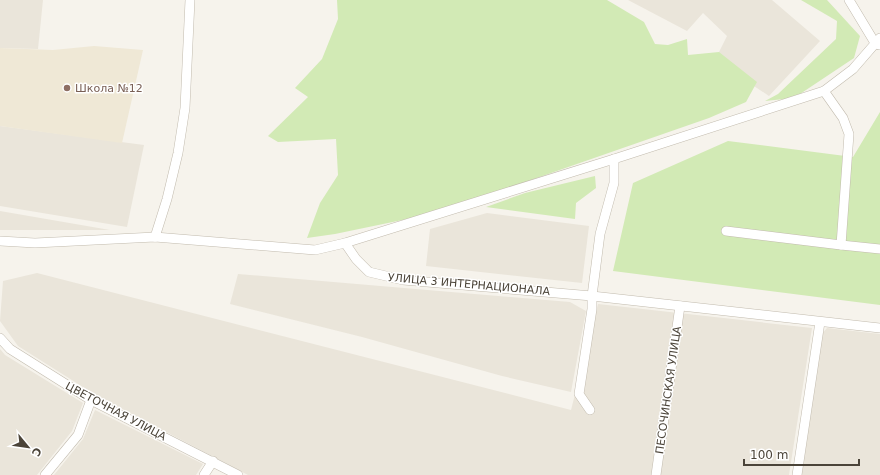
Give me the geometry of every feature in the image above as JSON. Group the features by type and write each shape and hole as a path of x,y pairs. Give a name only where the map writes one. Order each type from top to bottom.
{"street":[{"path":"155,237 167,199 178,153 185,108 190,0"},
{"path":"0,241 35,243 155,237 315,250 345,243 614,159 824,90 853,69 878,42 849,0"},
{"path":"824,90 843,118 849,134 841,245"},
{"path":"590,410 579,394 592,309 592,296 600,234 614,183 614,159"},
{"path":"726,231 880,249"},
{"name":"УЛИЦА 3 ИНТЕРНАЦИОНАЛА","path":"345,243 369,272 384,277 403,280 592,296 880,328"},
{"name":"ПЕСОЧИНСКАЯ УЛИЦА","path":"656,475 680,306"},
{"path":"797,475 820,322"},
{"name":"ЦВЕТОЧНАЯ УЛИЦА","path":"0,338 10,349 91,400 238,475"},
{"path":"45,475 78,435 91,400"},
{"path":"204,475 213,461"}],"shaded area":[{"path":"0,0 43,0 38,49 0,48"},
{"path":"628,0 772,0 820,41 769,96 715,60 727,36 703,13 687,31"},
{"name":"Школа №12","path":"94,46 143,50 122,143 0,126 0,48 53,50"},
{"path":"0,126 144,145 127,227 0,206"},
{"path":"0,211 110,230 0,230"},
{"path":"487,213 589,226 582,283 426,266 430,229"},
{"path":"37,273 571,410 598,304 812,328 789,475 248,475 94,394 18,346 0,321 3,281"},
{"path":"238,274 570,302 586,311 571,392 502,376 362,337 230,304"},
{"path":"827,328 880,334 880,475 801,475 821,335"},
{"path":"0,349 5,355 83,403 72,431 37,475 0,475"},
{"path":"95,410 203,464 196,475 54,475 83,439"}],"green space":[{"path":"337,0 607,0 644,22 655,44 668,45 687,39 688,55 719,52 757,82 746,102 709,118 436,213 335,234 307,238 320,203 338,175 336,139 278,142 268,136 308,97 295,88 322,59 338,19"},
{"path":"801,0 827,0 860,36 854,58 794,98 765,101 778,94 836,39 837,21"},
{"path":"880,112 880,305 613,271 633,183 728,141 853,157"},
{"path":"595,176 596,188 576,203 575,219 486,207 525,193"}],"place":[{"name":"Школа №12","path":"67,88"}]}
